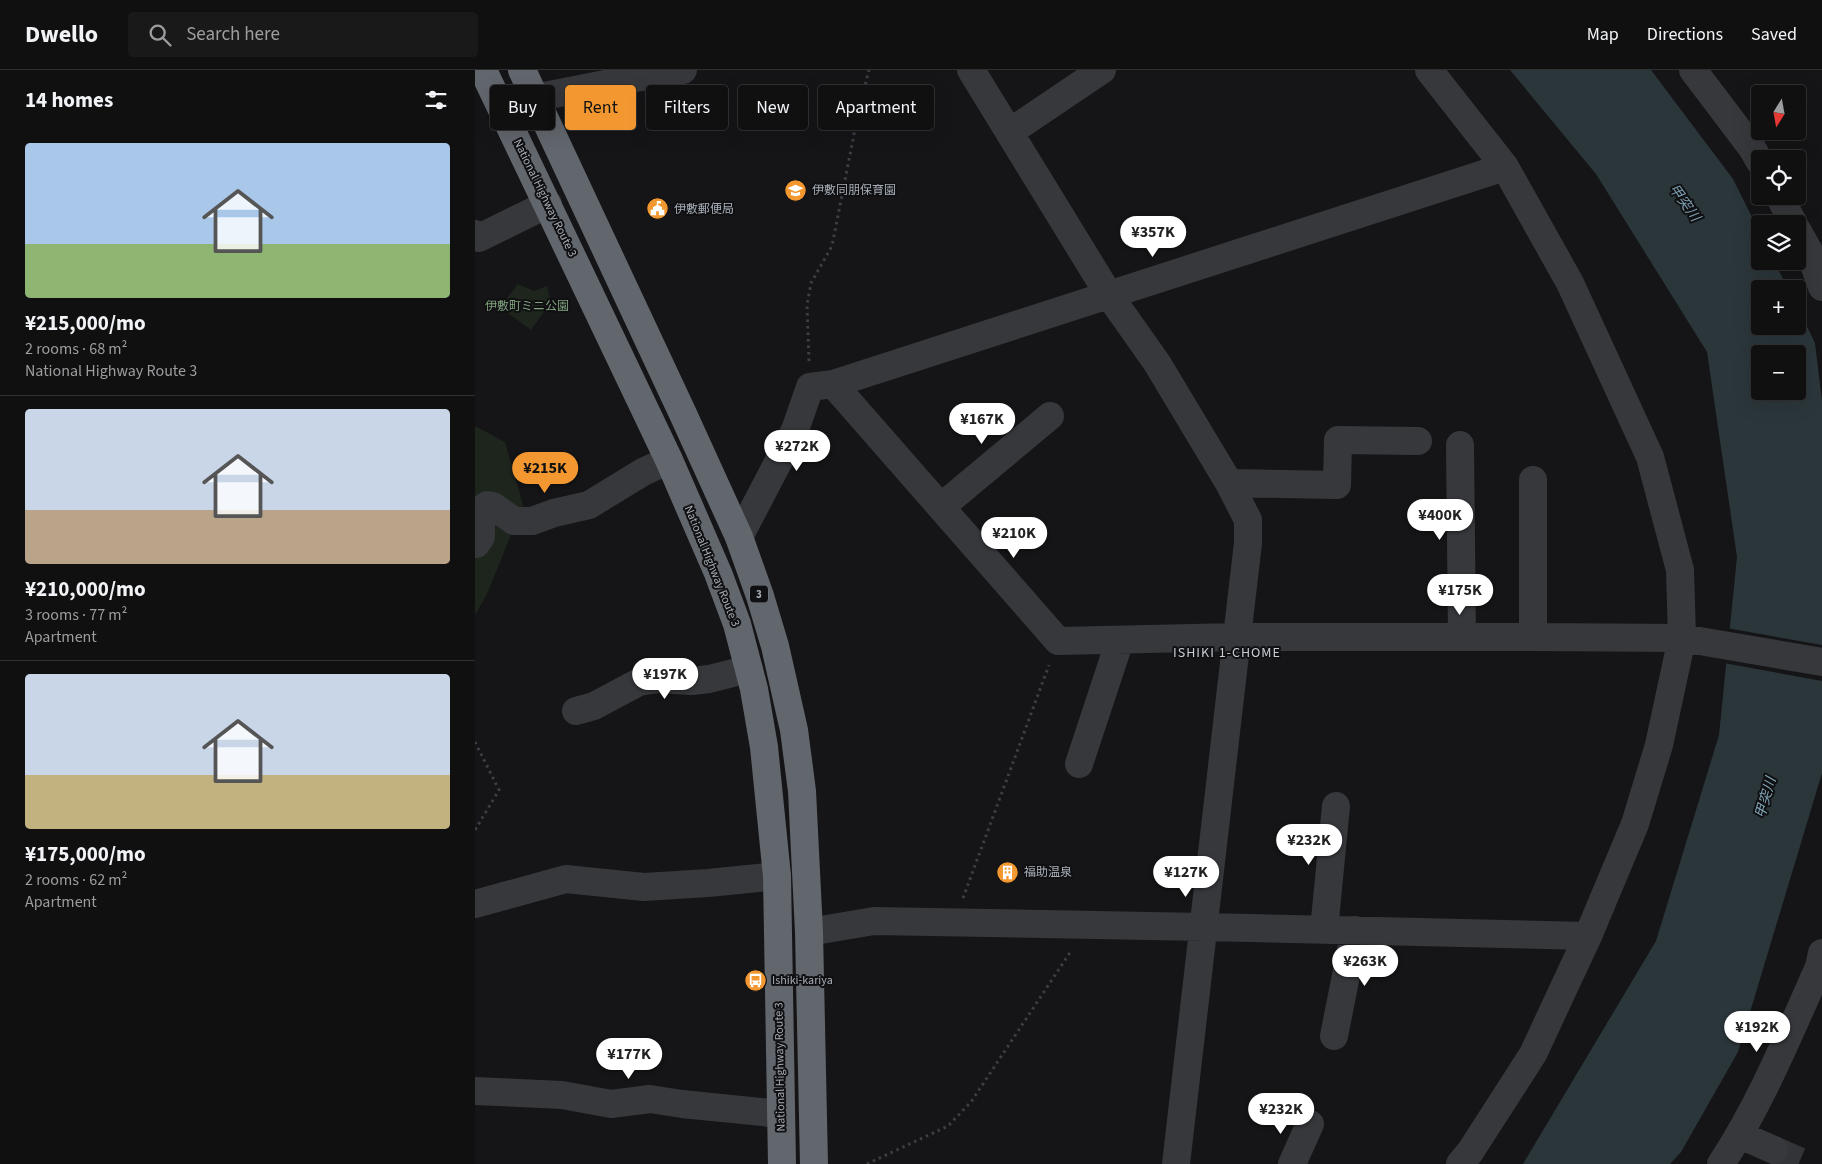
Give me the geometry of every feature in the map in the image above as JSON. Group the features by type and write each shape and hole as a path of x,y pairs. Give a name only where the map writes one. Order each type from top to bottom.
{"highway":[{"name":"National Highway Route 3","path":"483,70 669,460 718,573 737,624 755,689 764,747 777,876 782,1164"},
{"name":"3","path":"522,70 528,85"},
{"name":"3","path":"549,130 739,537 775,646 794,730 802,791 809,932 814,1164"}],"street":[{"path":"555,94 683,70"},
{"path":"971,70 1109,295 1157,363 1229,483 1248,520 1248,543 1176,1164"},
{"path":"1010,132 1102,70"},
{"path":"1429,70 1505,167 1570,284 1650,457 1681,570 1682,638 1659,745 1635,824 1588,936 1533,1054 1470,1152 1460,1164"},
{"path":"1693,70 1754,150"},
{"path":"739,537 795,430 822,385 1109,295 1505,167"},
{"path":"475,234 479,238 548,204"},
{"path":"1806,246 1822,287"},
{"path":"822,385 941,507 1058,641 1237,637 1682,638 1822,662"},
{"path":"941,507 1050,416"},
{"path":"1229,483 1337,485 1338,440 1418,440"},
{"path":"1461,445 1462,637"},
{"path":"476,544 481,537 481,510 487,505 493,506 514,521 532,521 554,513 589,505 643,472 669,460"},
{"path":"1533,480 1533,637"},
{"path":"1079,764 1120,640"},
{"path":"576,711 594,706 639,682 658,679 691,681 709,679 749,669"},
{"path":"1324,930 1336,806"},
{"path":"475,904 567,878 644,887 777,876"},
{"path":"809,932 874,921 1588,936"},
{"path":"1333,1036 1355,930"},
{"path":"1721,1164 1740,1135 1779,1057 1819,967 1822,953"},
{"path":"475,1091 562,1095 611,1104 651,1099 781,1114"},
{"path":"1292,1164 1310,1124"},
{"path":"1740,1135 1774,1150"}],"path":[{"path":"822,385 807,305 811,283 832,246 859,109 869,70"},
{"path":"955,922 1058,641"},
{"path":"475,742 499,790 475,830"},
{"path":"867,1164 949,1126 971,1102 1087,926"}],"green space":[{"name":"伊敷町ミニ公園","path":"518,284 534,291 547,286 551,302 531,330 500,307"},
{"path":"475,426 505,442 523,505 487,594 475,615"}],"water":[{"name":"甲突川","path":"1510,70 1651,70 1733,179 1751,215 1751,270 1778,270 1784,280 1751,280 1751,335 1806,335 1806,324 1815,343 1822,401 1822,773 1738,1052 1681,1152 1670,1164 1523,1164 1656,941 1719,735 1737,557 1707,352 1596,174"}],"pier":[{"path":"1727,628 1822,645 1822,681 1724,663"}],"tunnel":[{"path":"1774,1150 1806,1164"}],"place":[{"name":"伊敷同朋保育園","path":"796,190"},
{"name":"伊敷郵便局","path":"658,209"},
{"name":"福助温泉","path":"1008,872"},
{"name":"Ishiki-kariya","path":"756,980"}],"district":[{"name":"ISHIKI 1-CHOME","path":"1227,653"}]}
